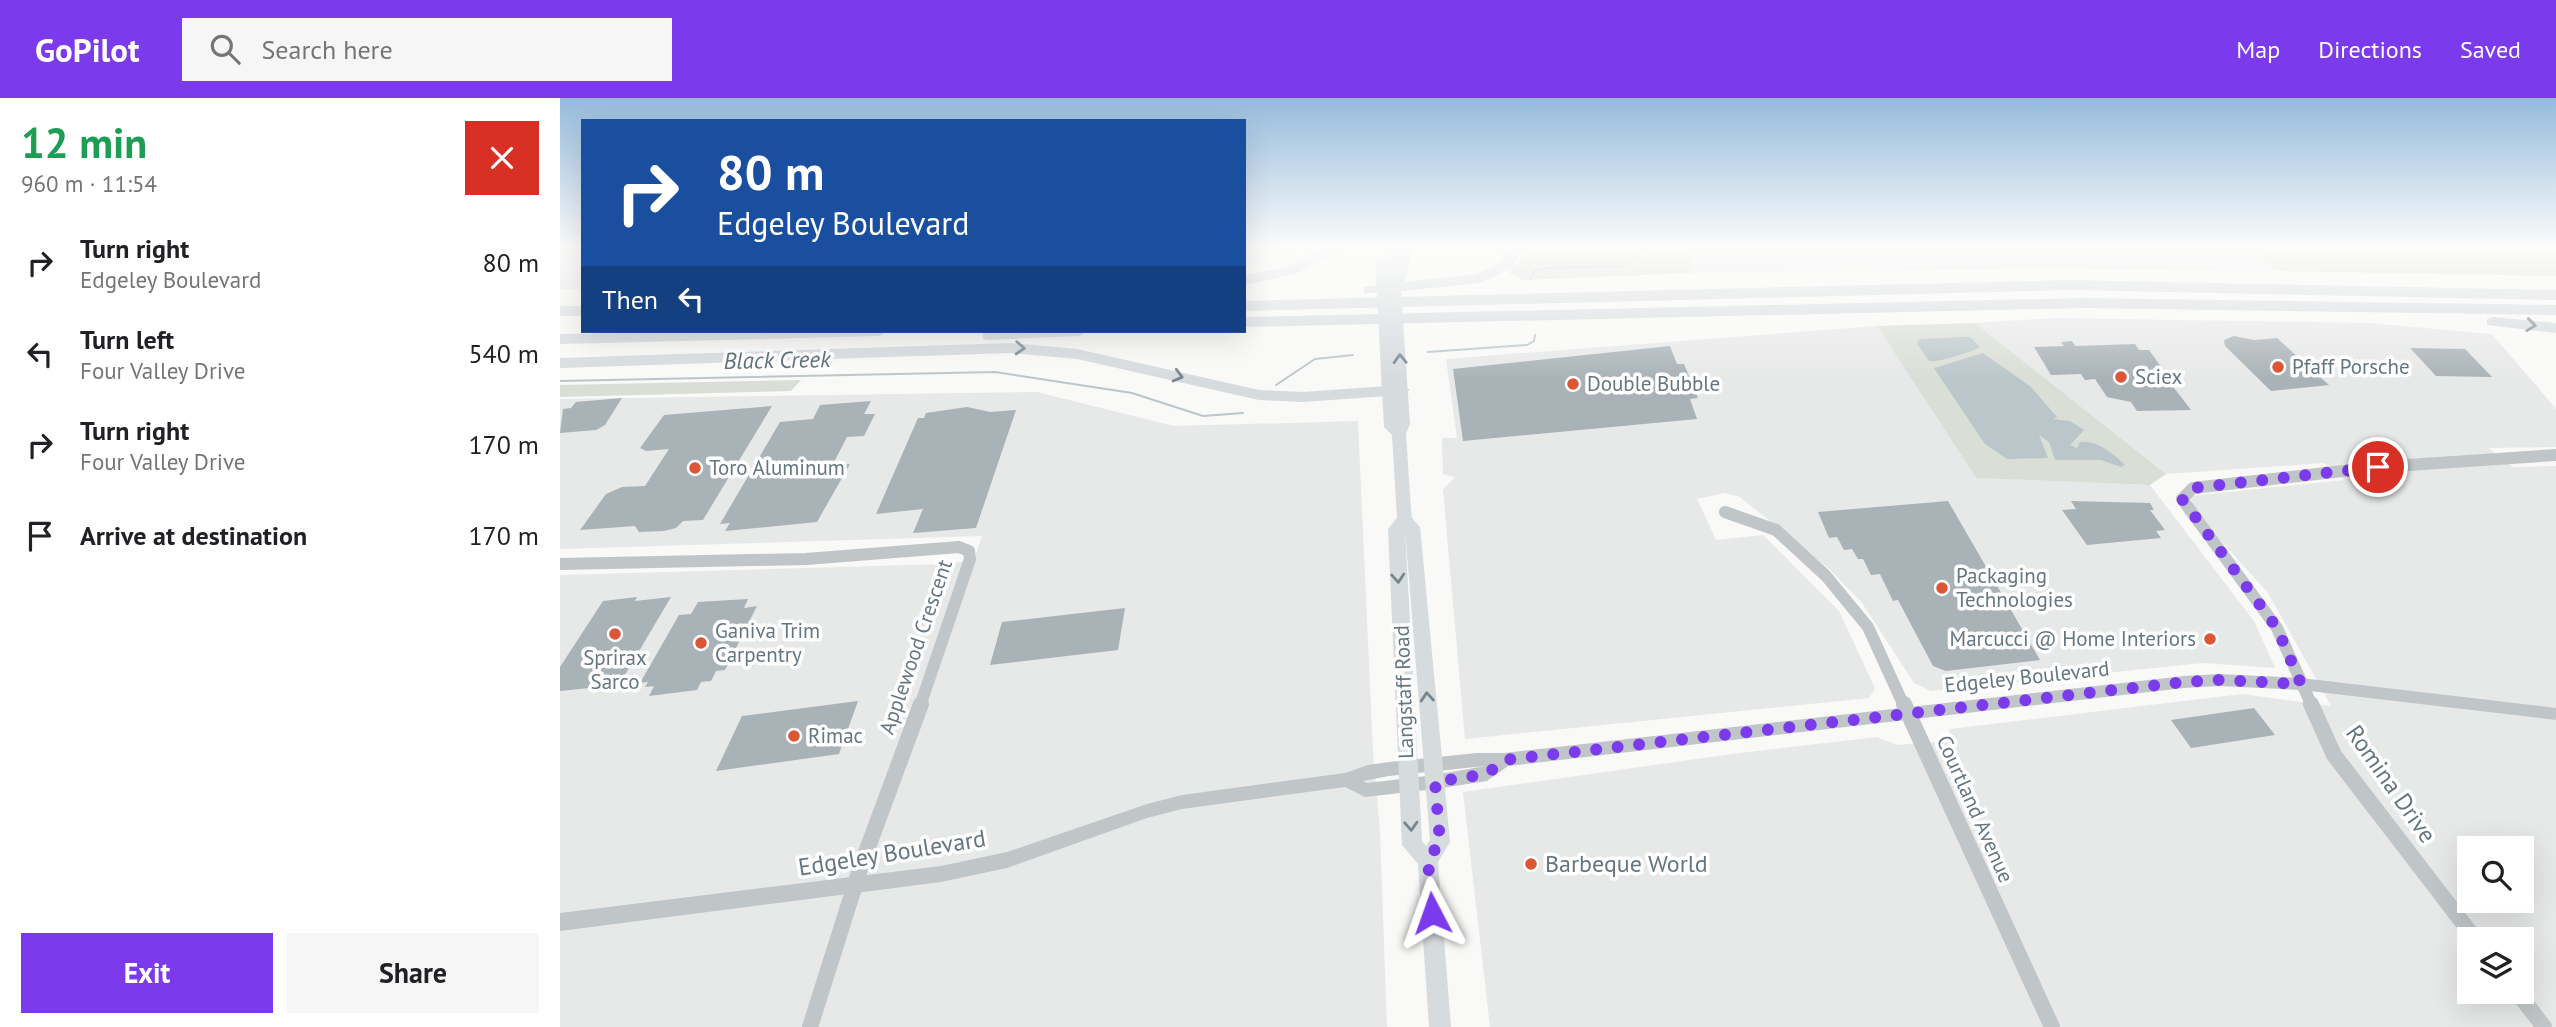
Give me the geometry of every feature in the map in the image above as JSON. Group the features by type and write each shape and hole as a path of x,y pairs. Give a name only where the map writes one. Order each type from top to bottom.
{"highway":[{"path":"1246,293 1314,291"},
{"path":"1246,306 1751,291"},
{"path":"2414,291 2556,295"},
{"path":"1246,322 1855,306 2083,303 2556,310"},
{"path":"2268,305 2556,328"},
{"path":"560,311 581,311"},
{"path":"560,325 581,325"},
{"path":"560,339 800,333"},
{"path":"560,353 1033,333"},
{"path":"560,363 1011,348 1077,354 1259,395 1303,397 1395,391"}],"main road":[{"name":"Langstaff Road","path":"1392,291 1395,391 1391,427 1399,434 1405,519 1412,527 1440,842 1428,860 1440,1027"},
{"name":"Langstaff Road","path":"1392,333 1394,293"},
{"name":"Langstaff Road","path":"1405,519 1396,529 1412,845 1428,860"}],"street":[{"path":"2301,684 2277,628 2189,514 2182,499 2186,492 2193,488 2378,467 2556,456"},
{"name":"Courtland Avenue","path":"1725,512 1776,530 1826,576 1868,627 2052,1027"},
{"name":"Applewood Crescent","path":"560,564 806,559 941,547 959,547 969,551 970,559 903,756 855,886 810,1027"},
{"name":"Edgeley Boulevard","path":"560,922 941,874 1007,860 1147,811 1182,802 1347,780 1365,790 1408,776 1434,773 1487,774 1504,760 2184,682 2219,680 2301,684 2556,714"},
{"name":"Romina Drive","path":"2301,684 2334,755 2466,927"},
{"path":"2526,1004 2544,1027"}],"shaded area":[{"path":"2055,318 2370,323 2492,334 2556,409 2556,447 2488,448 2513,467 2556,466 2556,1027 1490,1027 1463,792 1732,754 1877,737 1897,745 1946,741 1950,729 2242,694 2331,706 2268,593 2194,511 2191,496 2344,480 2324,463 2166,474 1975,323"},
{"path":"1975,323 2166,474 2150,485 1976,478 1877,326"},
{"path":"1877,326 1976,478 2150,485 2254,621 2275,668 2203,663 1931,691 1914,683 1862,603 1828,568 1740,497 1725,493 1697,499 1716,540 1763,535 1839,611 1875,688 1869,698 1465,739 1443,490 1455,477 1443,474 1442,438 1457,438 1446,359"},
{"path":"1970,337 1980,347 1939,360 1929,361 1917,343 1920,339"},
{"path":"1983,353 2031,387 2057,417 2053,419 2070,421 2084,430 2070,445 2077,448 2080,442 2086,442 2099,445 2125,465 2121,467 2101,460 2055,460 2049,442 2039,435 2048,458 2007,459 1985,444 1934,368"},
{"path":"801,380 791,391 560,397 560,385"},
{"path":"1037,392 1174,426 1358,421 1373,751 1380,832 1387,1027 560,1027 560,575 945,564 974,560 982,536 560,549 560,399"}],"building":[{"name":"Pfaff Porsche","path":"2234,336 2254,340 2277,338 2329,385 2271,391 2225,346 2224,340"},
{"name":"Sciex","path":"2072,341 2075,346 2135,344 2139,350 2149,350 2162,368 2153,368 2165,384 2171,384 2191,410 2137,411 2131,402 2107,397 2095,379 2085,380 2081,374 2051,375 2034,347 2064,346 2061,342"},
{"name":"Double Bubble","path":"1670,346 1677,364 1684,364 1698,398 1690,399 1697,419 1463,441 1453,369"},
{"path":"2410,348 2465,349 2492,377 2436,376"},
{"path":"622,398 605,425 596,430 560,433 563,409 571,408 576,402"},
{"path":"871,401 864,414 875,414 864,436 847,437 832,466 850,464 817,522 725,531 730,523 720,524 780,422 813,419 820,405"},
{"name":"Toro Aluminum","path":"772,406 703,520 683,521 676,528 664,531 639,532 635,526 580,530 606,494 622,487 645,486 669,449 646,451 640,448 664,415"},
{"name":"Toro Aluminum","path":"967,407 990,412 1016,410 976,528 913,533 923,509 876,514 918,418 924,418 926,413"},
{"name":"Packaging Technologies","path":"1948,501 2040,660 1946,671 1933,666 1898,600 1893,601 1880,574 1871,575 1863,559 1858,559 1852,549 1844,550 1837,537 1829,538 1818,512"},
{"path":"2071,501 2150,503 2154,510 2150,510 2165,530 2156,531 2161,538 2087,545 2062,510 2076,509"},
{"name":"Sprirax Sarco","path":"637,597 635,601 671,597 619,685 560,691 560,667 603,601"},
{"name":"Ganiva Trim Carpentry","path":"748,599 744,608 757,606 725,670 716,671 711,681 701,682 697,690 649,696 654,686 645,687 648,682 640,683 679,615 691,614 698,602"},
{"path":"1125,608 1118,650 990,665 1002,622"},
{"name":"Rimac","path":"858,701 839,754 716,771 742,716"},
{"path":"2254,708 2275,735 2191,748 2171,720"}],"waterway":[{"path":"1428,352 1527,345 1534,341 1535,335"},
{"path":"1276,385 1315,359 1353,355"},
{"name":"Black Creek","path":"560,381 995,372 1132,393 1203,416 1243,413"}],"place":[{"name":"Pfaff Porsche","path":"2278,367"},
{"name":"Sciex","path":"2121,377"},
{"name":"Double Bubble","path":"1573,384"},
{"name":"Toro Aluminum","path":"695,468"},
{"name":"Packaging Technologies","path":"1942,588"},
{"name":"Sprirax Sarco","path":"615,634"},
{"name":"Marcucci @ Home Interiors","path":"2210,639"},
{"name":"Ganiva Trim Carpentry","path":"701,643"},
{"name":"Rimac","path":"794,736"},
{"name":"Barbeque World","path":"1531,864"}],"route":[{"path":"1432,913 1428,860 1440,842 1435,782 1487,774 1504,760 2184,682 2219,680 2301,684 2277,628 2189,514 2182,499 2186,492 2193,488 2378,467"}]}
